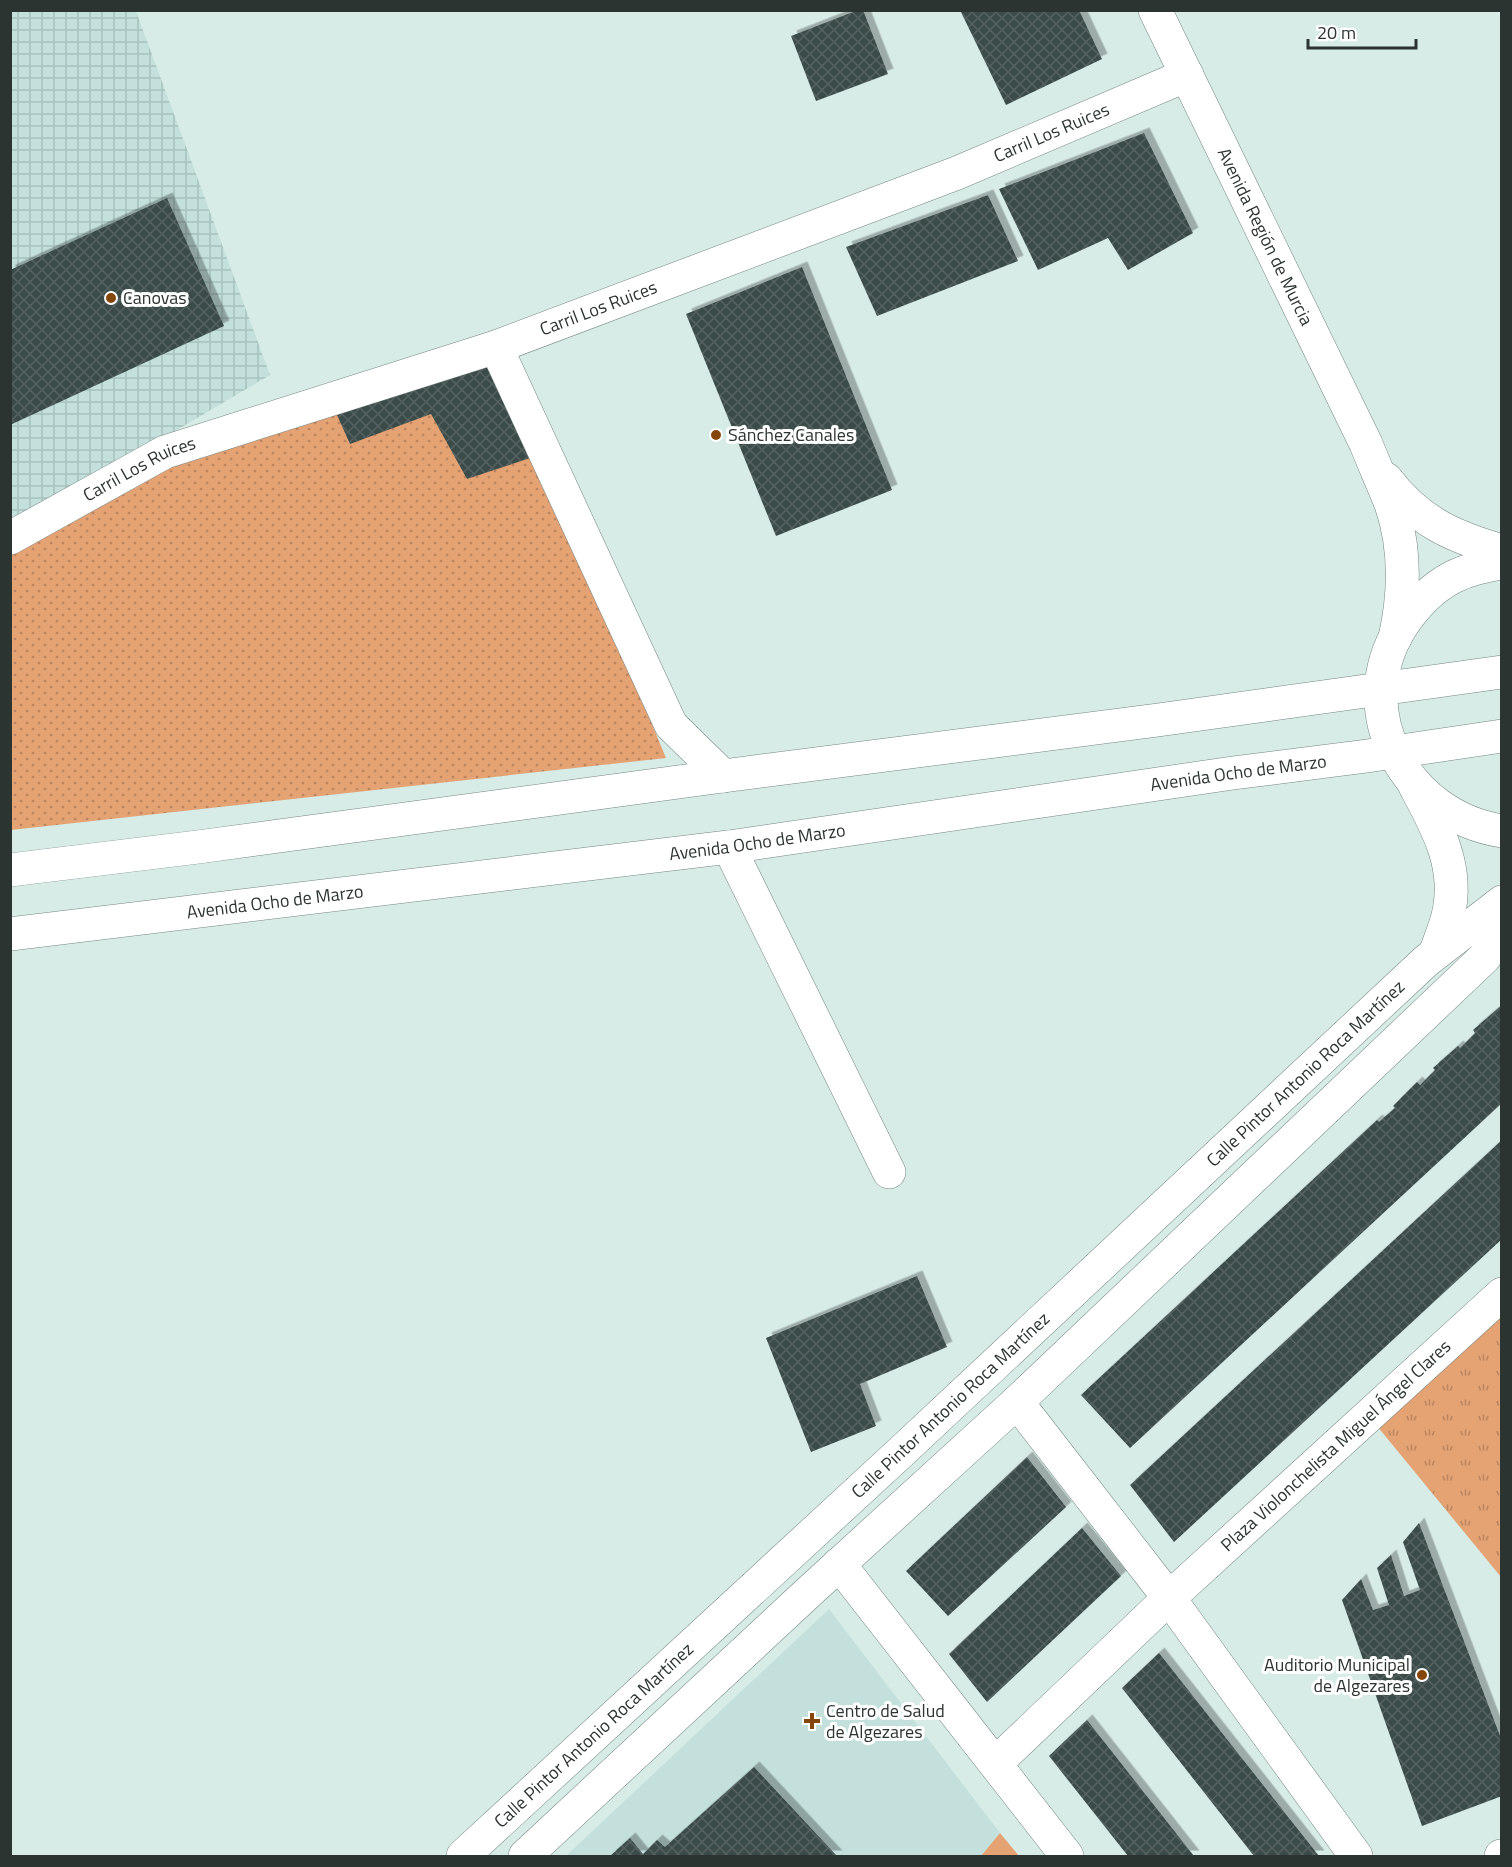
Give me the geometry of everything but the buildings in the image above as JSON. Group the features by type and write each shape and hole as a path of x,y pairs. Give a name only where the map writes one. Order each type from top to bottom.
{"street":[{"name":"Avenida Región de Murcia","path":"1155,10 1361,433 1391,504 1398,528 1401,553 1402,592 1395,638"},
{"name":"Carril Los Ruices","path":"10,538 165,452 495,347 957,172 1187,75"},
{"path":"495,347 671,725 723,776"},
{"name":"Avenida Región de Murcia","path":"1373,463 1401,498 1424,517 1455,536 1502,552"},
{"path":"1436,951 1448,918 1451,901 1449,866 1444,843 1415,786 1393,752 1384,720 1382,688 1386,662 1395,638 1410,614 1430,593 1454,577 1480,566 1502,563"},
{"path":"10,870 1158,720 1502,672"},
{"name":"Avenida Ocho de Marzo","path":"10,934 729,847 1502,736"},
{"path":"1415,786 1435,804 1458,818 1495,833"},
{"path":"729,847 889,1172"},
{"name":"Calle Pintor Antonio Roca Martínez","path":"462,1857 934,1421 1436,951 1502,902"},
{"path":"525,1857 839,1564 1017,1402 1493,951 1502,916"},
{"name":"Plaza Violonchelista Miguel Ángel Clares","path":"996,1763 1169,1598 1502,1294"},
{"path":"1017,1402 1169,1598 1356,1857"},
{"path":"839,1564 1067,1857"}],"shaded area":[{"path":"10,11 136,11 270,375 11,528"},
{"name":"Centro de Salud de Algezares","path":"829,1609 1000,1833 981,1856 566,1856"}],"green space":[{"path":"500,357 666,758 11,830 10,553 213,437"},
{"path":"1501,1294 1501,1577 1368,1415"},
{"path":"1000,1833 1019,1856 981,1856"}],"place":[{"name":"Canovas","path":"111,298"},
{"name":"Sánchez Canales","path":"716,435"},
{"name":"Auditorio Municipal de Algezares","path":"1422,1675"},
{"name":"Centro de Salud de Algezares","path":"812,1721"}]}
